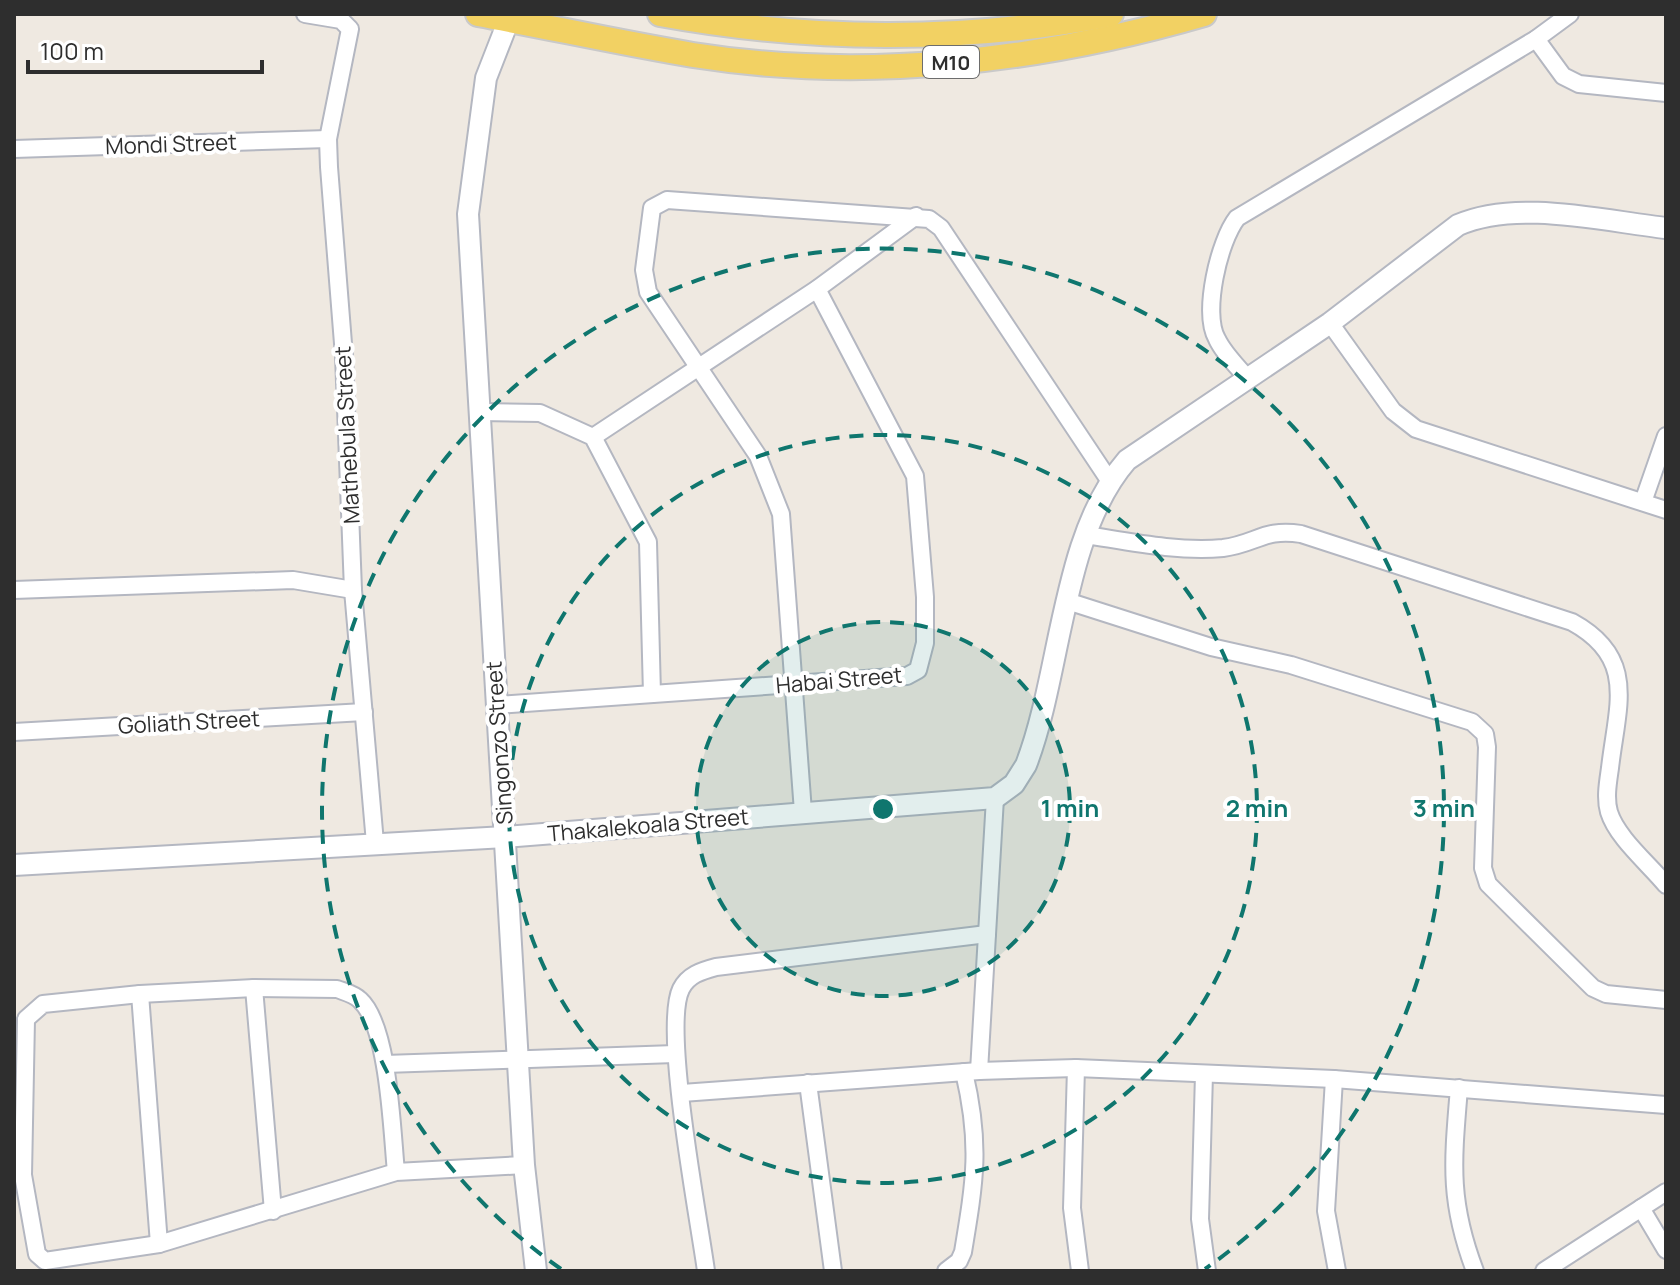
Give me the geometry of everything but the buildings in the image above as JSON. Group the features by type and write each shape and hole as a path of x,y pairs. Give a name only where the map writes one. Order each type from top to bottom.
{"main road":[{"name":"M10","path":"660,14 820,34 909,35 992,32 1111,14"},
{"name":"M10","path":"498,16 694,55 776,63 878,66 1010,57 1112,38 1204,14"}],"street":[{"name":"Mathebula Street","path":"305,14 341,20 350,29 328,139 344,356 353,590 375,843"},
{"path":"1248,379 1216,339 1211,324 1211,305 1223,243 1237,218 1536,39 1570,14"},
{"name":"Singonzo Street","path":"498,16 486,78 468,214 524,1165 536,1271"},
{"path":"1536,39 1563,76 1579,84 1666,93"},
{"name":"Mondi Street","path":"14,149 328,139"},
{"path":"803,812 781,514 758,456 644,282 648,221 652,208 667,200 929,219 941,228 1109,480"},
{"path":"946,1271 963,1252 973,1192 976,1129 971,1071 987,934 995,798 1014,784 1033,745 1067,601 1086,535 1109,480 1127,460 1330,323 1458,225 1477,216 1522,213 1666,228"},
{"path":"593,437 817,289 916,216"},
{"name":"Habai Street","path":"497,705 907,676 918,670 925,643 925,597 915,476 817,289"},
{"path":"1330,323 1393,411 1416,429 1666,510"},
{"path":"479,412 540,413 593,437 648,542 652,694"},
{"path":"1643,502 1666,436"},
{"path":"1086,535 1194,549 1226,548 1264,533 1301,534 1572,622 1591,632 1604,643 1615,660 1620,684 1608,784 1609,813 1666,885"},
{"path":"14,590 293,580 353,590"},
{"path":"1067,601 1211,647 1291,665 1472,722 1485,734 1487,747 1483,868 1488,884 1593,988 1606,994 1666,1000"},
{"name":"Goliath Street","path":"14,732 364,712"},
{"name":"Thakalekoala Street","path":"14,865 505,837 995,798"},
{"path":"706,1271 675,1054 680,991 688,979 699,972 987,934"},
{"path":"254,988 273,1211"},
{"path":"396,1172 385,1064 370,1013 350,994 337,989 254,988 140,994 43,1004 26,1019 18,1175 37,1254 45,1261 159,1244 396,1172 524,1165"},
{"path":"140,994 159,1244"},
{"path":"385,1064 520,1062 675,1054"},
{"path":"682,1093 971,1071 1076,1068 1334,1079 1666,1105"},
{"path":"1076,1068 1072,1208 1080,1271"},
{"path":"1204,1074 1200,1219 1207,1271"},
{"path":"1334,1079 1326,1211 1337,1271"},
{"path":"808,1083 833,1271"},
{"path":"1459,1088 1452,1176 1455,1208 1475,1271"},
{"path":"1544,1271 1666,1192"},
{"path":"1641,1208 1666,1250"}]}
